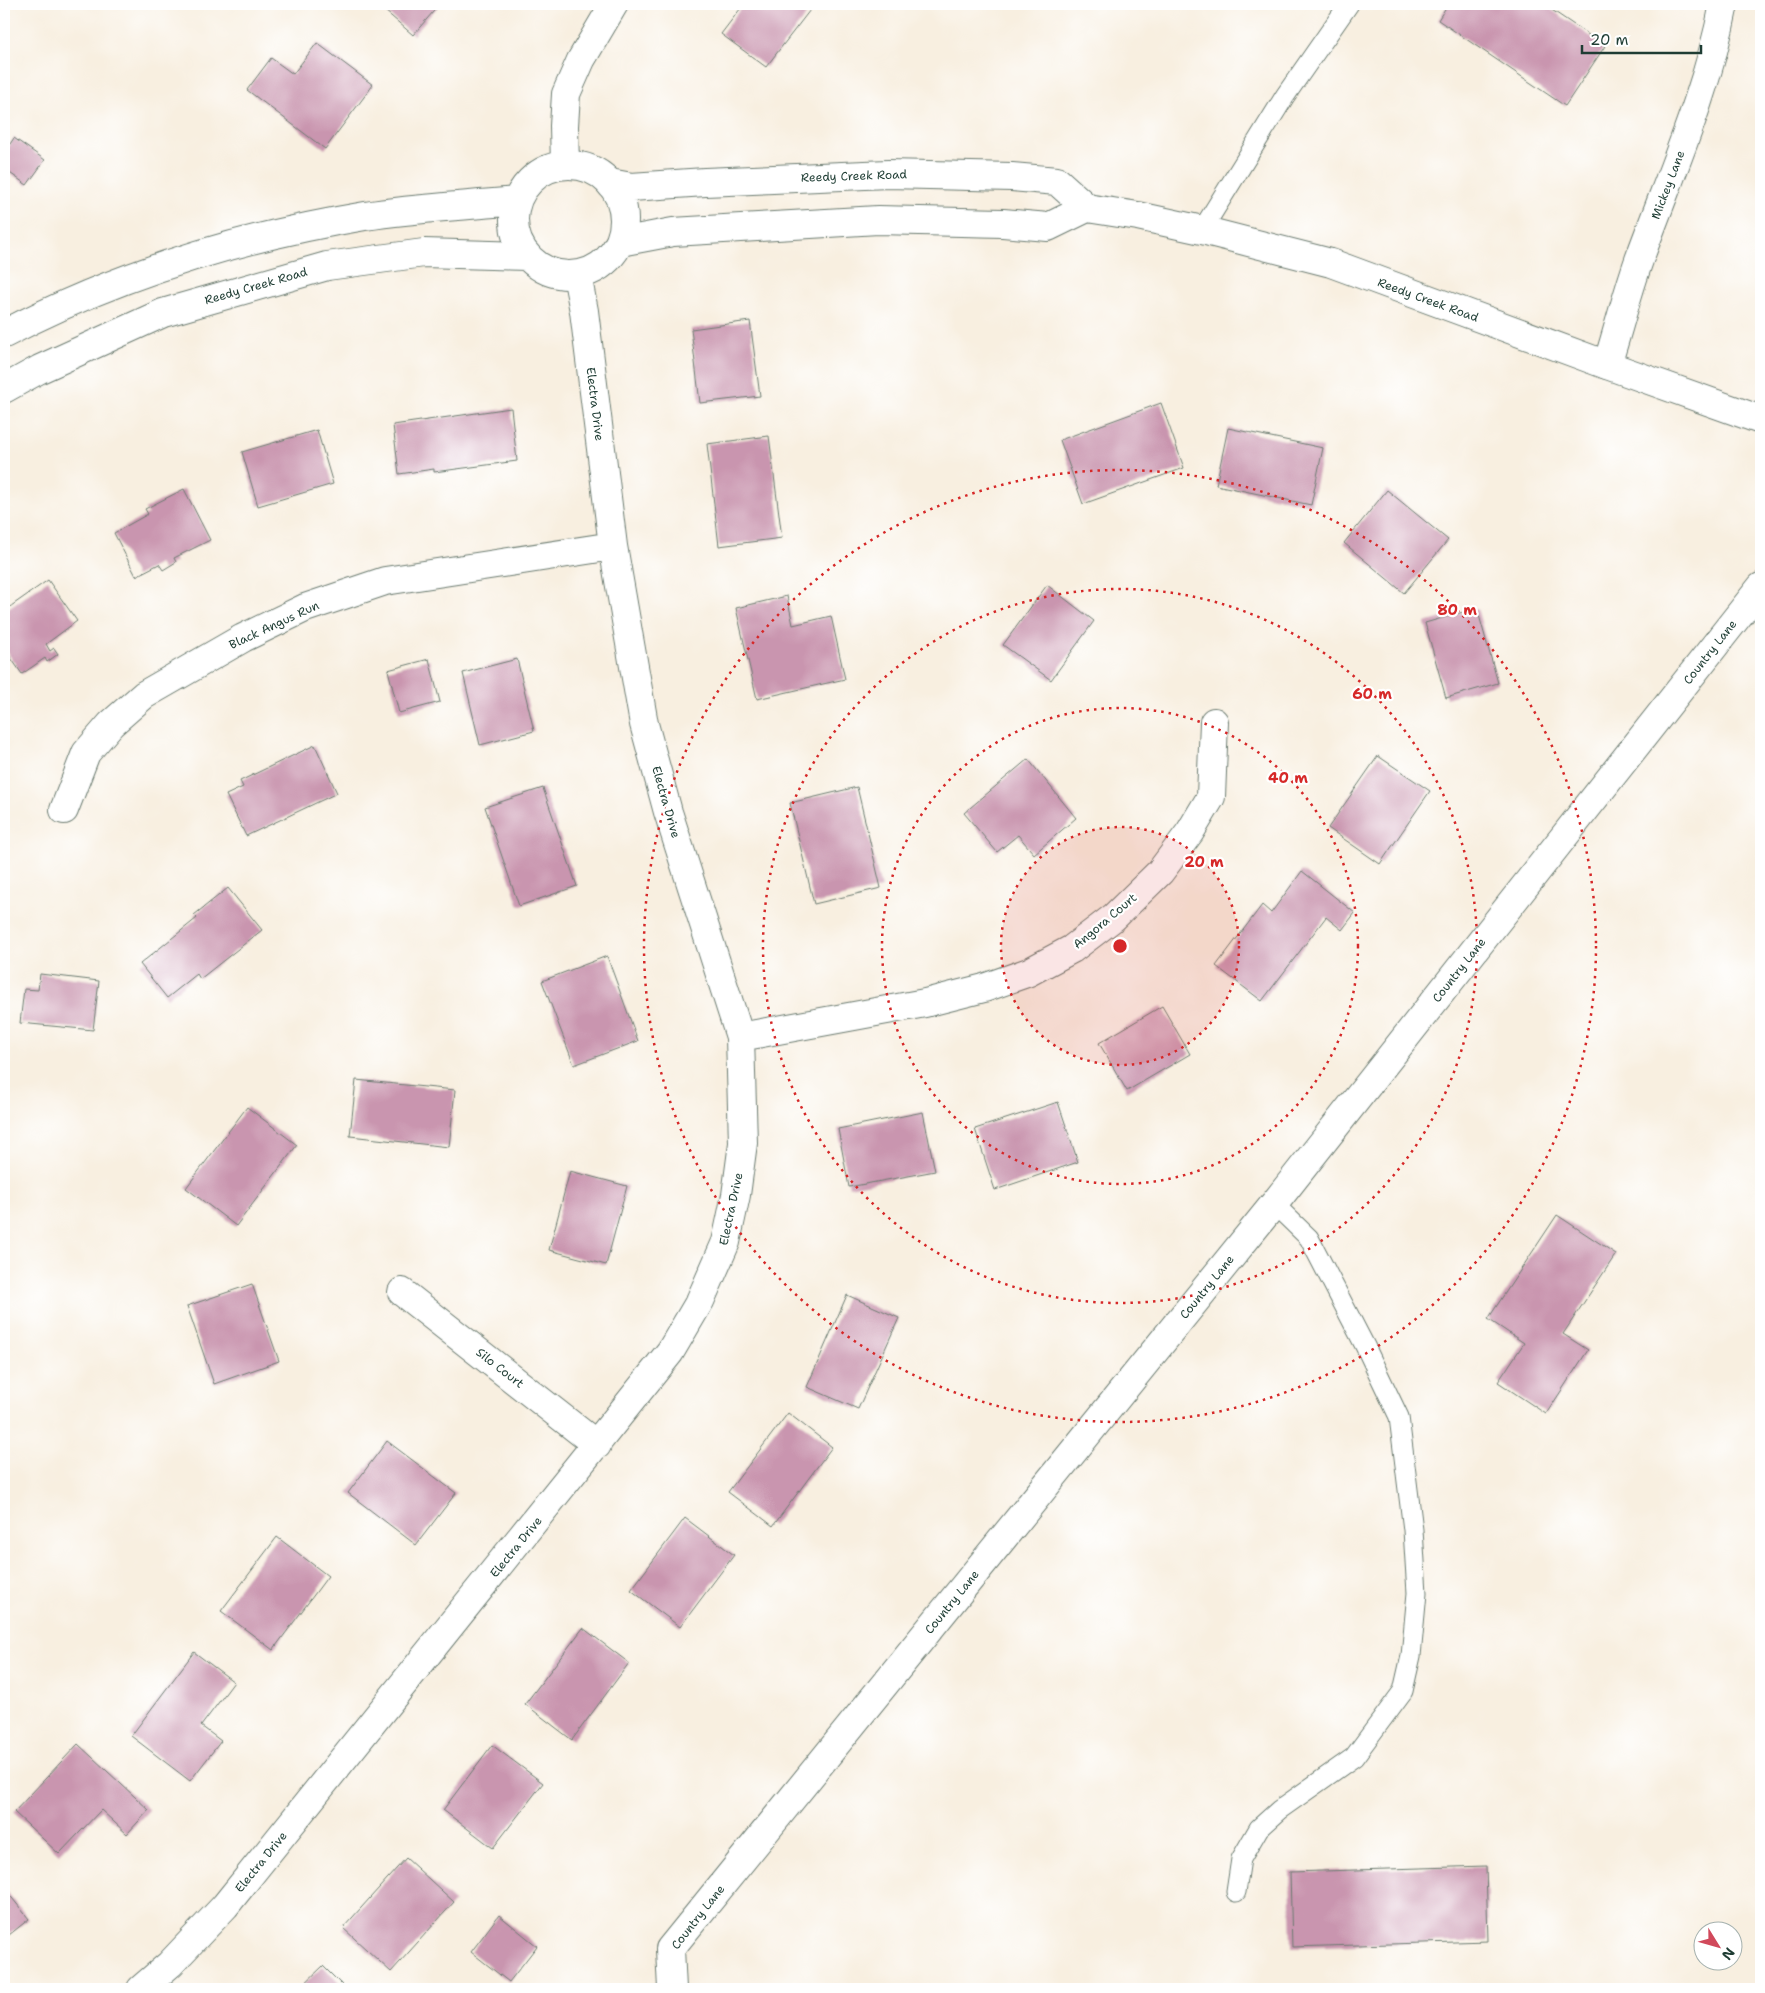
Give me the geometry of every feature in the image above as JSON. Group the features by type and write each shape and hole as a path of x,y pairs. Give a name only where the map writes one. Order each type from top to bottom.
{"street":[{"path":"565,165 564,126 566,94 582,60 614,4"},
{"name":"Mickey Lane","path":"1607,365 1638,262 1703,89 1719,31 1724,4"},
{"path":"572,164 590,168 605,177 610,183 617,190 624,207 625,225 620,242 610,258 595,269 577,275 558,275 540,268 526,256 517,240 514,221 515,201 524,186 538,174 554,166 572,164"},
{"name":"Reedy Creek Road","path":"610,183 631,187 888,174 1012,177 1057,181 1087,208 1138,216 1202,230 1332,264 1761,420"},
{"path":"4,334 36,317 140,274 226,246 308,227 367,216 515,201"},
{"path":"620,242 673,232 878,220 1003,223 1048,227 1087,208"},
{"name":"Reedy Creek Road","path":"4,389 40,369 163,314 327,266 424,253 526,256"},
{"name":"Electra Drive","path":"142,1989 170,1964 225,1906 670,1352 700,1301 726,1242 736,1195 743,1143 740,1037 668,812 644,724 613,546 584,310 577,275"},
{"name":"Black Angus Run","path":"64,810 86,753 111,724 144,695 242,638 305,608 385,581 613,546"},
{"name":"Country Lane","path":"672,1989 670,1949 1274,1204 1761,587"},
{"name":"Angora Court","path":"740,1037 925,1003 984,988 1029,972 1072,949 1114,917 1160,872 1190,832 1211,798 1214,722"},
{"name":"Silo Court","path":"402,1292 597,1445"}],"lane":[{"path":"1202,230 1285,96 1349,4"},
{"path":"1236,1892 1241,1859 1260,1828 1279,1810 1354,1757 1402,1691 1411,1656 1417,1593 1413,1530 1399,1417 1365,1346 1309,1238 1274,1204"}],"building":[{"path":"377,4 440,4 413,35"},
{"path":"744,4 802,4 810,10 766,67 721,34"},
{"path":"1448,4 1543,4 1605,46 1565,106 1438,20"},
{"path":"317,43 373,85 325,149 247,90 271,58 293,74"},
{"path":"14,138 45,160 27,185 4,169 4,153"},
{"path":"750,321 760,396 700,403 691,329"},
{"path":"1161,403 1184,468 1083,504 1060,440"},
{"path":"511,408 517,461 434,472 434,469 399,474 393,425"},
{"path":"1228,428 1323,448 1311,505 1216,485"},
{"path":"317,430 333,484 258,506 242,452"},
{"path":"769,436 782,538 719,546 707,444"},
{"path":"184,489 210,540 174,558 176,562 163,570 159,564 136,576 114,533 148,514 145,509"},
{"path":"1387,490 1448,540 1404,593 1344,543"},
{"path":"48,580 77,621 46,644 50,651 54,648 58,654 47,662 45,658 22,674 4,648 4,611"},
{"path":"1047,585 1094,621 1051,680 1003,645"},
{"path":"787,596 793,625 831,616 845,679 757,699 736,608"},
{"path":"1477,608 1498,683 1446,698 1425,623"},
{"path":"429,659 440,702 399,713 388,670"},
{"path":"517,659 534,731 480,745 463,673"},
{"path":"315,745 337,793 246,836 226,795 243,787 240,781"},
{"path":"1378,756 1430,791 1380,864 1328,828"},
{"path":"1028,759 1076,818 1034,854 1018,835 997,852 964,813"},
{"path":"857,787 881,888 814,904 790,803"},
{"path":"543,788 577,886 519,906 485,807"},
{"path":"1302,871 1355,913 1342,930 1326,917 1262,1001 1216,966 1262,905 1271,913"},
{"path":"228,888 262,930 200,979 197,974 167,998 140,964 197,918 194,915"},
{"path":"607,956 638,1041 574,1065 542,981"},
{"path":"40,974 99,981 93,1030 20,1023 24,989 38,990"},
{"path":"1162,1006 1190,1054 1127,1091 1099,1043"},
{"path":"356,1080 455,1090 449,1147 350,1136"},
{"path":"1058,1102 1078,1162 995,1190 975,1129"},
{"path":"247,1107 297,1145 236,1226 186,1188"},
{"path":"923,1112 935,1171 849,1187 838,1129"},
{"path":"570,1171 627,1186 606,1265 549,1250"},
{"path":"1557,1215 1616,1254 1563,1334 1588,1350 1546,1414 1498,1382 1524,1343 1488,1319"},
{"path":"252,1284 279,1361 214,1384 187,1306"},
{"path":"847,1295 899,1318 858,1409 807,1387"},
{"path":"788,1413 832,1447 773,1526 728,1492"},
{"path":"387,1441 456,1493 416,1545 348,1493"},
{"path":"685,1518 734,1555 680,1627 631,1590"},
{"path":"277,1537 328,1576 273,1650 221,1611"},
{"path":"583,1628 629,1663 572,1740 525,1704"},
{"path":"194,1652 234,1682 201,1726 221,1741 190,1781 131,1736"},
{"path":"78,1744 149,1810 127,1834 101,1810 59,1854 14,1812"},
{"path":"492,1745 543,1783 493,1848 443,1810"},
{"path":"406,1858 454,1902 391,1972 343,1928"},
{"path":"1486,1866 1488,1941 1292,1947 1290,1872"},
{"path":"4,1888 29,1919 4,1939"},
{"path":"499,1915 537,1946 509,1982 471,1952"},
{"path":"323,1966 346,1989 299,1989"}]}
